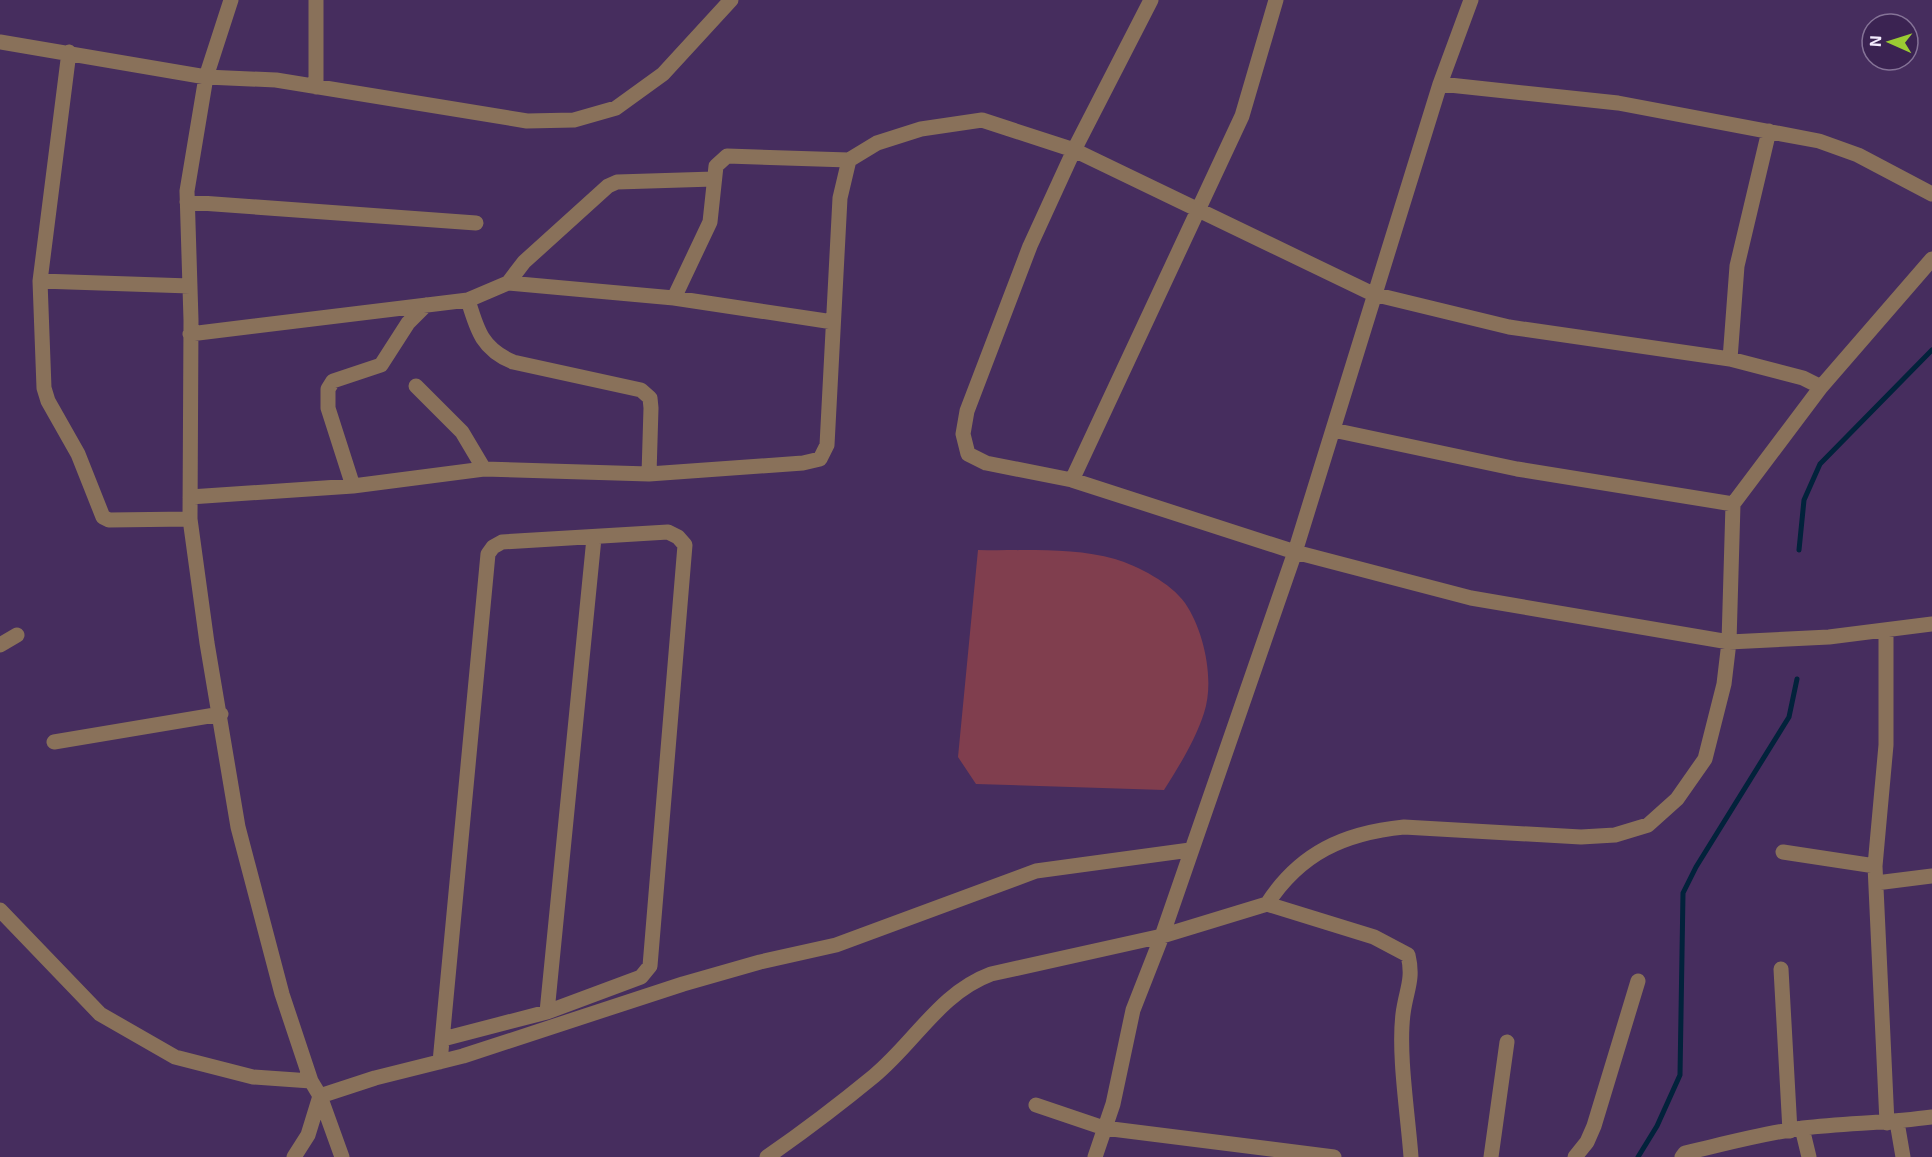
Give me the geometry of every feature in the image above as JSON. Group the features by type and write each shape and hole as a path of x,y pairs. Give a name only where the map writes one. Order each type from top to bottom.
{"street":[{"path":"231,0 206,76 187,202 190,286 190,519 207,643 221,714 238,826 282,993 310,1081 320,1096 342,1157"},
{"path":"316,0 316,87"},
{"path":"0,42 206,76 276,80 527,121 574,120 616,108 663,74 731,0"},
{"path":"1151,0 1074,150 1030,246 967,411 963,434 968,453 986,463 1072,480 1295,552 1471,598 1729,642 1828,637 1932,624"},
{"path":"1072,480 1242,116 1276,0"},
{"path":"1095,1157 1113,1104 1133,1010 1162,936 1295,552 1373,294 1440,84 1471,0"},
{"path":"69,52 40,281 44,388 48,401 78,454 99,511 109,520 190,519"},
{"path":"1440,84 1618,103 1820,141 1858,154 1932,194"},
{"path":"674,298 710,222 716,166 727,156 849,160 877,142 921,129 982,120 1074,150 1198,212 1373,294 1509,327 1730,359 1803,378 1821,387"},
{"path":"1730,359 1737,266 1769,131"},
{"path":"190,497 353,486 484,469 648,474 803,463 820,459 827,445 840,198 849,160"},
{"path":"508,283 524,262 608,186 617,182 714,179"},
{"path":"187,202 476,223"},
{"path":"1267,904 1282,881 1343,838 1375,830 1404,828 1581,837 1615,835 1648,825 1677,799 1705,759 1724,684 1729,642 1733,504 1821,387 1932,259"},
{"path":"40,281 190,286"},
{"path":"190,334 468,300 508,283 674,298 833,322"},
{"path":"468,300 478,332 496,355 513,362 641,390 650,398 648,474"},
{"path":"353,486 328,408 328,389 333,381 381,364 408,323 426,305"},
{"path":"416,386 462,432 484,469"},
{"path":"1333,430 1517,469 1733,504"},
{"path":"440,1062 488,554 493,547 502,542 668,532 678,537 685,545 650,966 641,977 547,1012 443,1040"},
{"path":"547,1012 594,538"},
{"path":"1886,630 1887,745 1875,866 1892,1122 1903,1157"},
{"path":"0,645 17,635"},
{"path":"54,742 221,714"},
{"path":"320,1096 375,1078 440,1062 683,984 760,962 836,945 1036,871 1190,850"},
{"path":"1783,852 1875,866"},
{"path":"1876,883 1932,876"},
{"path":"767,1157 874,1076 950,996 970,982 992,974 1162,936 1267,904 1374,937 1408,955 1411,983 1403,1014 1403,1046 1411,1157"},
{"path":"0,910 100,1014 176,1057 253,1077 310,1081"},
{"path":"1781,969 1796,1130 1809,1157"},
{"path":"1575,1157 1587,1142 1594,1126 1638,981"},
{"path":"1491,1157 1507,1042"},
{"path":"294,1157 308,1135 320,1096"},
{"path":"1036,1105 1104,1128 1334,1157"},
{"path":"1682,1157 1685,1153 1718,1151 1796,1130 1932,1117"}],"shaded area":[{"path":"978,550 1065,551 1115,559 1153,576 1185,603 1198,627 1206,656 1207,700 1191,743 1164,790 976,784 958,757"}],"waterway":[{"path":"1799,550 1804,500 1820,464 1932,350"},
{"path":"1638,1157 1657,1126 1680,1075 1683,893 1696,867 1789,717 1797,679"}]}
